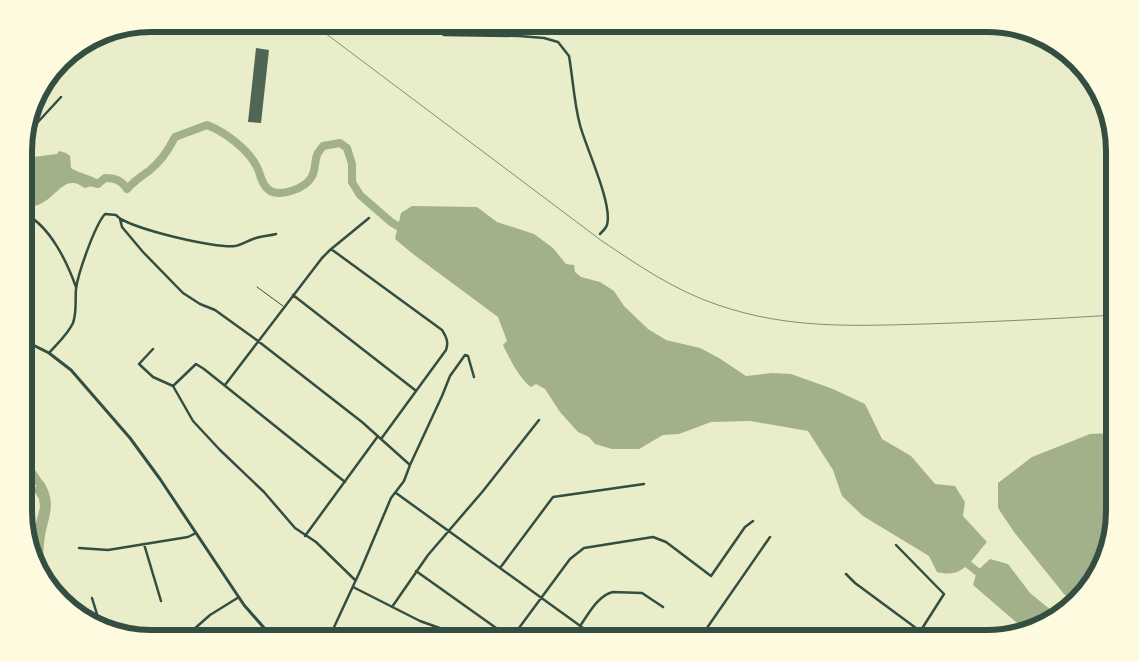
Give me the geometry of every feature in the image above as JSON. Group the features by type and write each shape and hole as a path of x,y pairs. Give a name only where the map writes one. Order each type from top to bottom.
{"street":[{"path":"439,32 444,35 544,38 558,42 565,49 569,56 584,139 591,152 608,210 607,225 600,234"},
{"path":"36,124 61,97"},
{"path":"49,354 73,322 76,288 80,272 99,221 105,214 116,215 120,219 150,231 218,245 235,246 255,238 276,234"},
{"path":"225,385 322,258 369,218"},
{"path":"32,219 56,244 70,270 76,288"},
{"path":"120,219 122,227 143,252 183,293 200,304 215,310 258,341 378,436 410,465"},
{"path":"331,249 442,330 448,345 381,439"},
{"path":"293,295 415,390"},
{"path":"32,345 49,354 75,374 130,438 156,472 252,616 266,630"},
{"path":"153,348 140,364 153,377 174,386 193,421 220,450 264,492 295,528 316,542 355,580"},
{"path":"333,630 355,580 362,569 391,498 404,481 450,376 465,355 470,358 474,377"},
{"path":"174,386 196,364 225,385 345,482"},
{"path":"392,607 416,571 539,420"},
{"path":"305,536 378,436"},
{"path":"500,568 553,497 644,484"},
{"path":"396,493 585,629"},
{"path":"518,630 570,559 584,548 653,536 666,542 711,576 741,531 754,522"},
{"path":"79,548 108,550 188,537 196,533"},
{"path":"706,629 770,538"},
{"path":"144,544 161,601"},
{"path":"896,545 944,594 921,629"},
{"path":"416,571 498,630"},
{"path":"846,574 854,583 917,629"},
{"path":"353,587 392,607 445,630"},
{"path":"580,626 600,600 608,593 630,591 642,593 663,607"},
{"path":"193,630 210,615 239,597"},
{"path":"92,598 98,616"}],"lane":[{"path":"258,287 284,307"}],"shaded area":[{"path":"59,151 66,153 70,156 71,168 98,180 98,184 85,188 75,183 68,183 48,199 32,206 32,157 57,154"},
{"path":"412,206 477,207 497,222 534,234 553,248 566,264 574,265 575,272 581,277 600,282 614,291 624,306 648,329 666,340 700,348 746,376 772,373 791,374 833,389 865,404 882,439 911,456 935,484 955,486 965,502 963,516 987,542 971,561 960,570 954,573 937,572 929,556 863,516 842,496 833,470 808,431 750,421 711,422 679,434 663,435 639,449 612,449 595,444 589,437 578,432 560,412 545,389 536,384 531,387 519,374 503,345 507,341 498,317 395,239 401,213"},
{"path":"1106,433 1106,518 1102,541 1091,570 1069,597 1014,532 998,508 998,483 1032,457 1090,434"},
{"path":"43,481 50,497 51,505 45,535 45,562 34,528 40,507 39,499 33,489"},
{"path":"990,559 1008,564 1030,593 1051,610 1040,617 1019,625 973,585 977,571"}],"building":[{"path":"256,48 269,50 261,123 248,122"}],"waterway":[{"path":"90,182 98,184 105,178 112,178 118,180 127,189 156,164 167,151 175,137 207,125 221,132 248,154 257,167 264,185 269,190 279,193 286,192 292,191 308,182 314,173 317,155 323,146 340,143 347,148 352,164 352,182 360,195 391,222 406,231"},
{"path":"32,472 41,486 42,492"},
{"path":"959,557 984,577"}],"railway":[{"path":"324,32 602,241 644,269 687,293 718,305 744,313 795,322 846,325 898,325 1106,316"}]}
